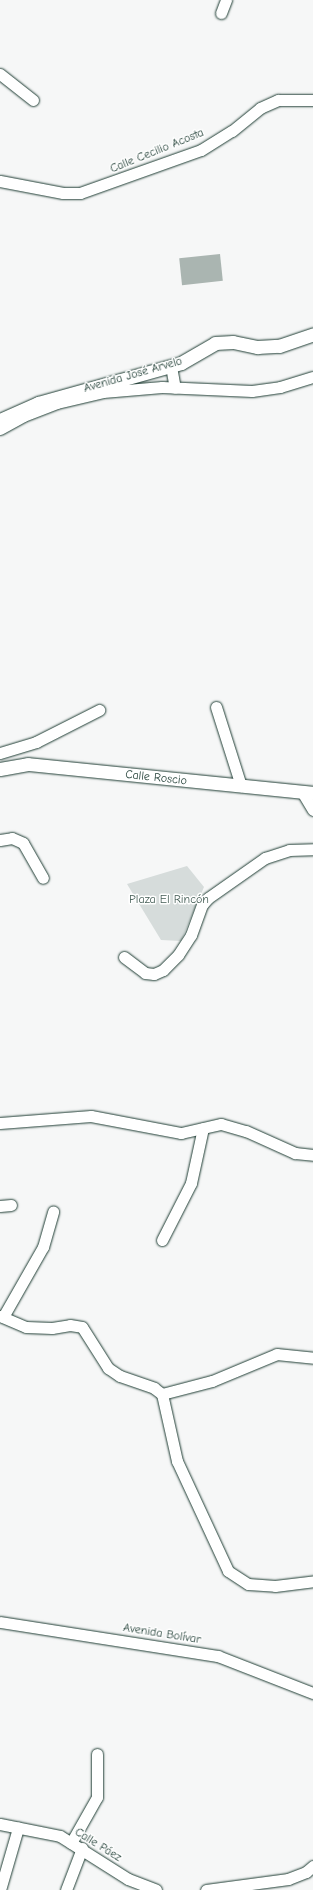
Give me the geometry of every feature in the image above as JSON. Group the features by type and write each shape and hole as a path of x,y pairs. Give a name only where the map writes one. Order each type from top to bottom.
{"street":[{"path":"221,13 226,0"},
{"path":"0,74 33,100"},
{"name":"Calle Cecilio Acosta","path":"0,181 63,193 80,193 201,150 232,131 260,108 278,100 313,100"},
{"name":"Avenida José Arvelo","path":"0,420 38,402 171,366 215,344 233,342 256,347 279,346 313,334"},
{"path":"171,366 175,388"},
{"name":"Avenida José Arvelo","path":"0,429 23,416 78,398 122,390 175,388 252,391 280,387 313,377"},
{"path":"216,707 241,786"},
{"path":"0,753 36,742 100,710"},
{"name":"Calle Roscio","path":"2,765 28,764 307,792"},
{"path":"307,792 313,810"},
{"path":"0,840 12,838 23,843 43,878"},
{"path":"124,957 145,973 154,974 163,970 178,955 192,935 202,905 208,898 265,858 289,850 313,850"},
{"path":"0,1123 91,1116 181,1133 221,1124 246,1132 295,1153 313,1155"},
{"path":"162,1240 191,1183 203,1128"},
{"path":"54,1211 43,1247 1,1317 26,1327 52,1328 70,1325 82,1327 108,1368 120,1376 154,1388 162,1394 177,1461 228,1571 248,1584 275,1586 313,1581"},
{"path":"162,1394 212,1381 277,1354 313,1358"},
{"name":"Avenida Bolívar","path":"0,1622 218,1656 313,1693"},
{"path":"72,1843 97,1797 96,1754"},
{"name":"Calle Páez","path":"0,1824 60,1836 82,1848 128,1879 156,1890"},
{"path":"0,1890 18,1828"},
{"path":"66,1890 82,1848"},
{"path":"206,1890 288,1879 306,1872 313,1866"}],"green space":[{"name":"Plaza El Rincón","path":"187,866 204,887 181,941 161,940 127,884"}],"shaded area":[{"path":"220,254 223,281 182,285 179,258"}]}
